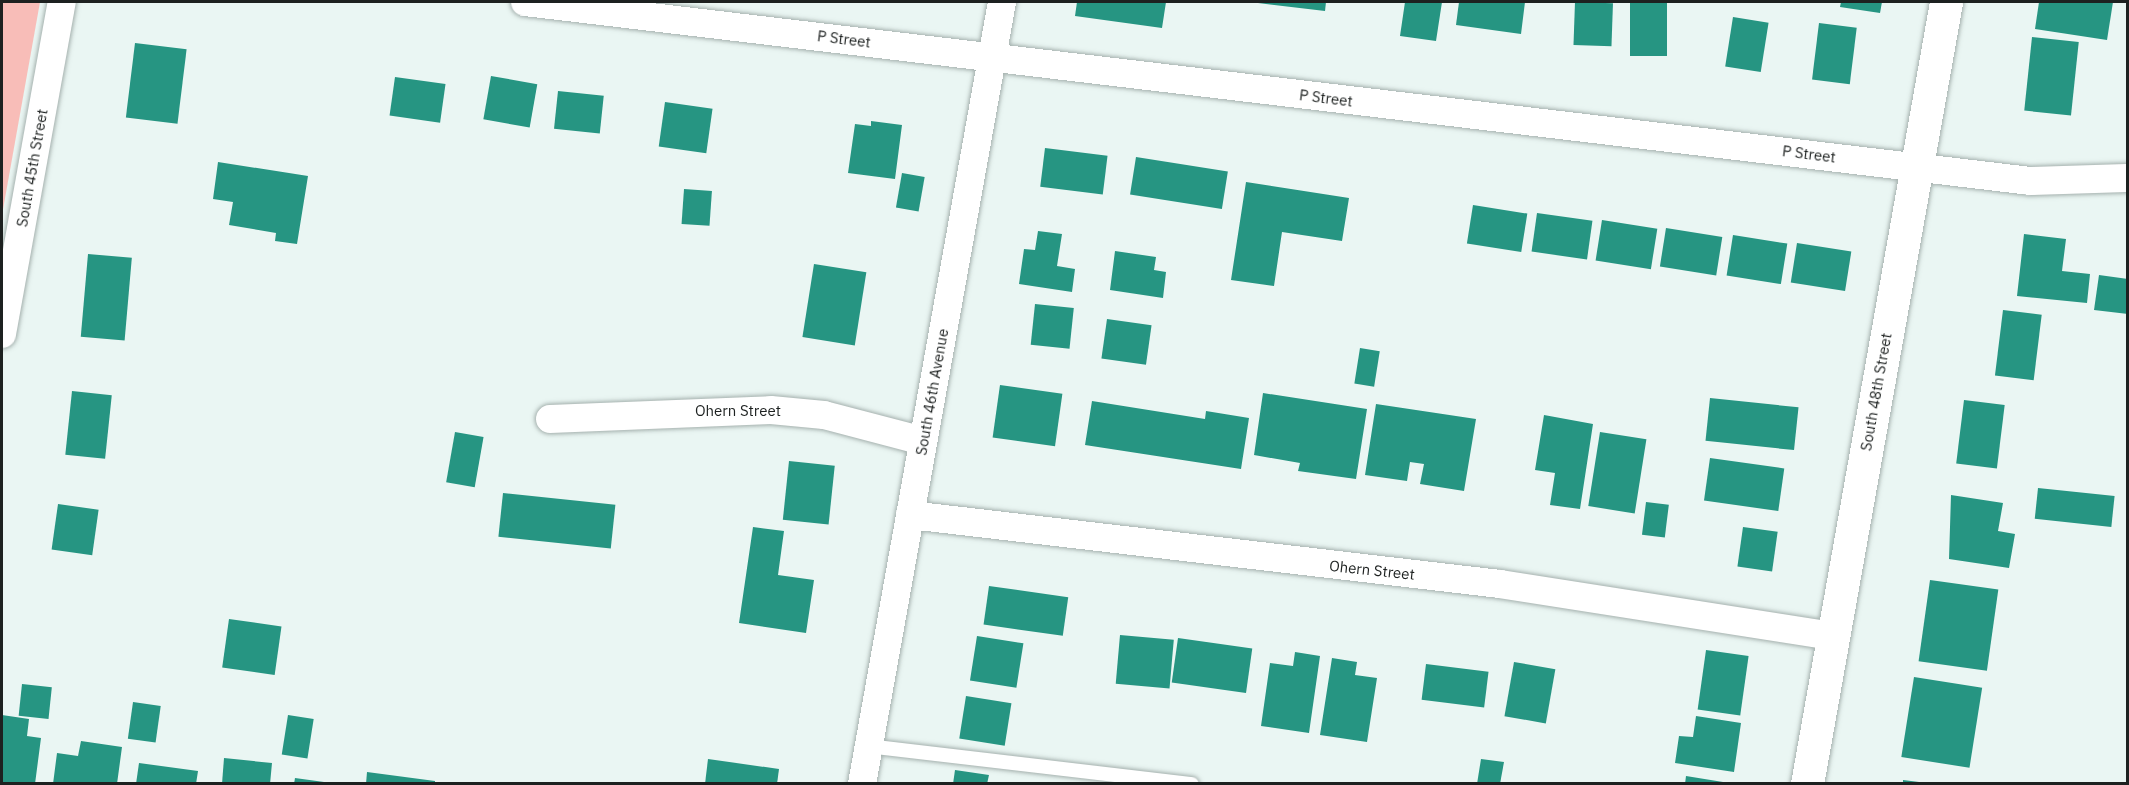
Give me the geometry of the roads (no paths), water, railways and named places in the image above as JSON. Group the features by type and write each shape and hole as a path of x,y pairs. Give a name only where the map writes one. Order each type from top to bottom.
{"main road":[{"name":"South 48th Street","path":"1807,783 1946,2"}],"street":[{"name":"South 45th Street","path":"2,334 63,2"},
{"name":"P Street","path":"525,2 2030,181 2127,178"},
{"name":"South 46th Avenue","path":"862,783 1002,2"},
{"name":"Ohern Street","path":"550,419 771,410 824,415 923,441"},
{"name":"Ohern Street","path":"910,515 1500,584 1832,636"}],"lane":[{"path":"868,746 1192,783"}]}
